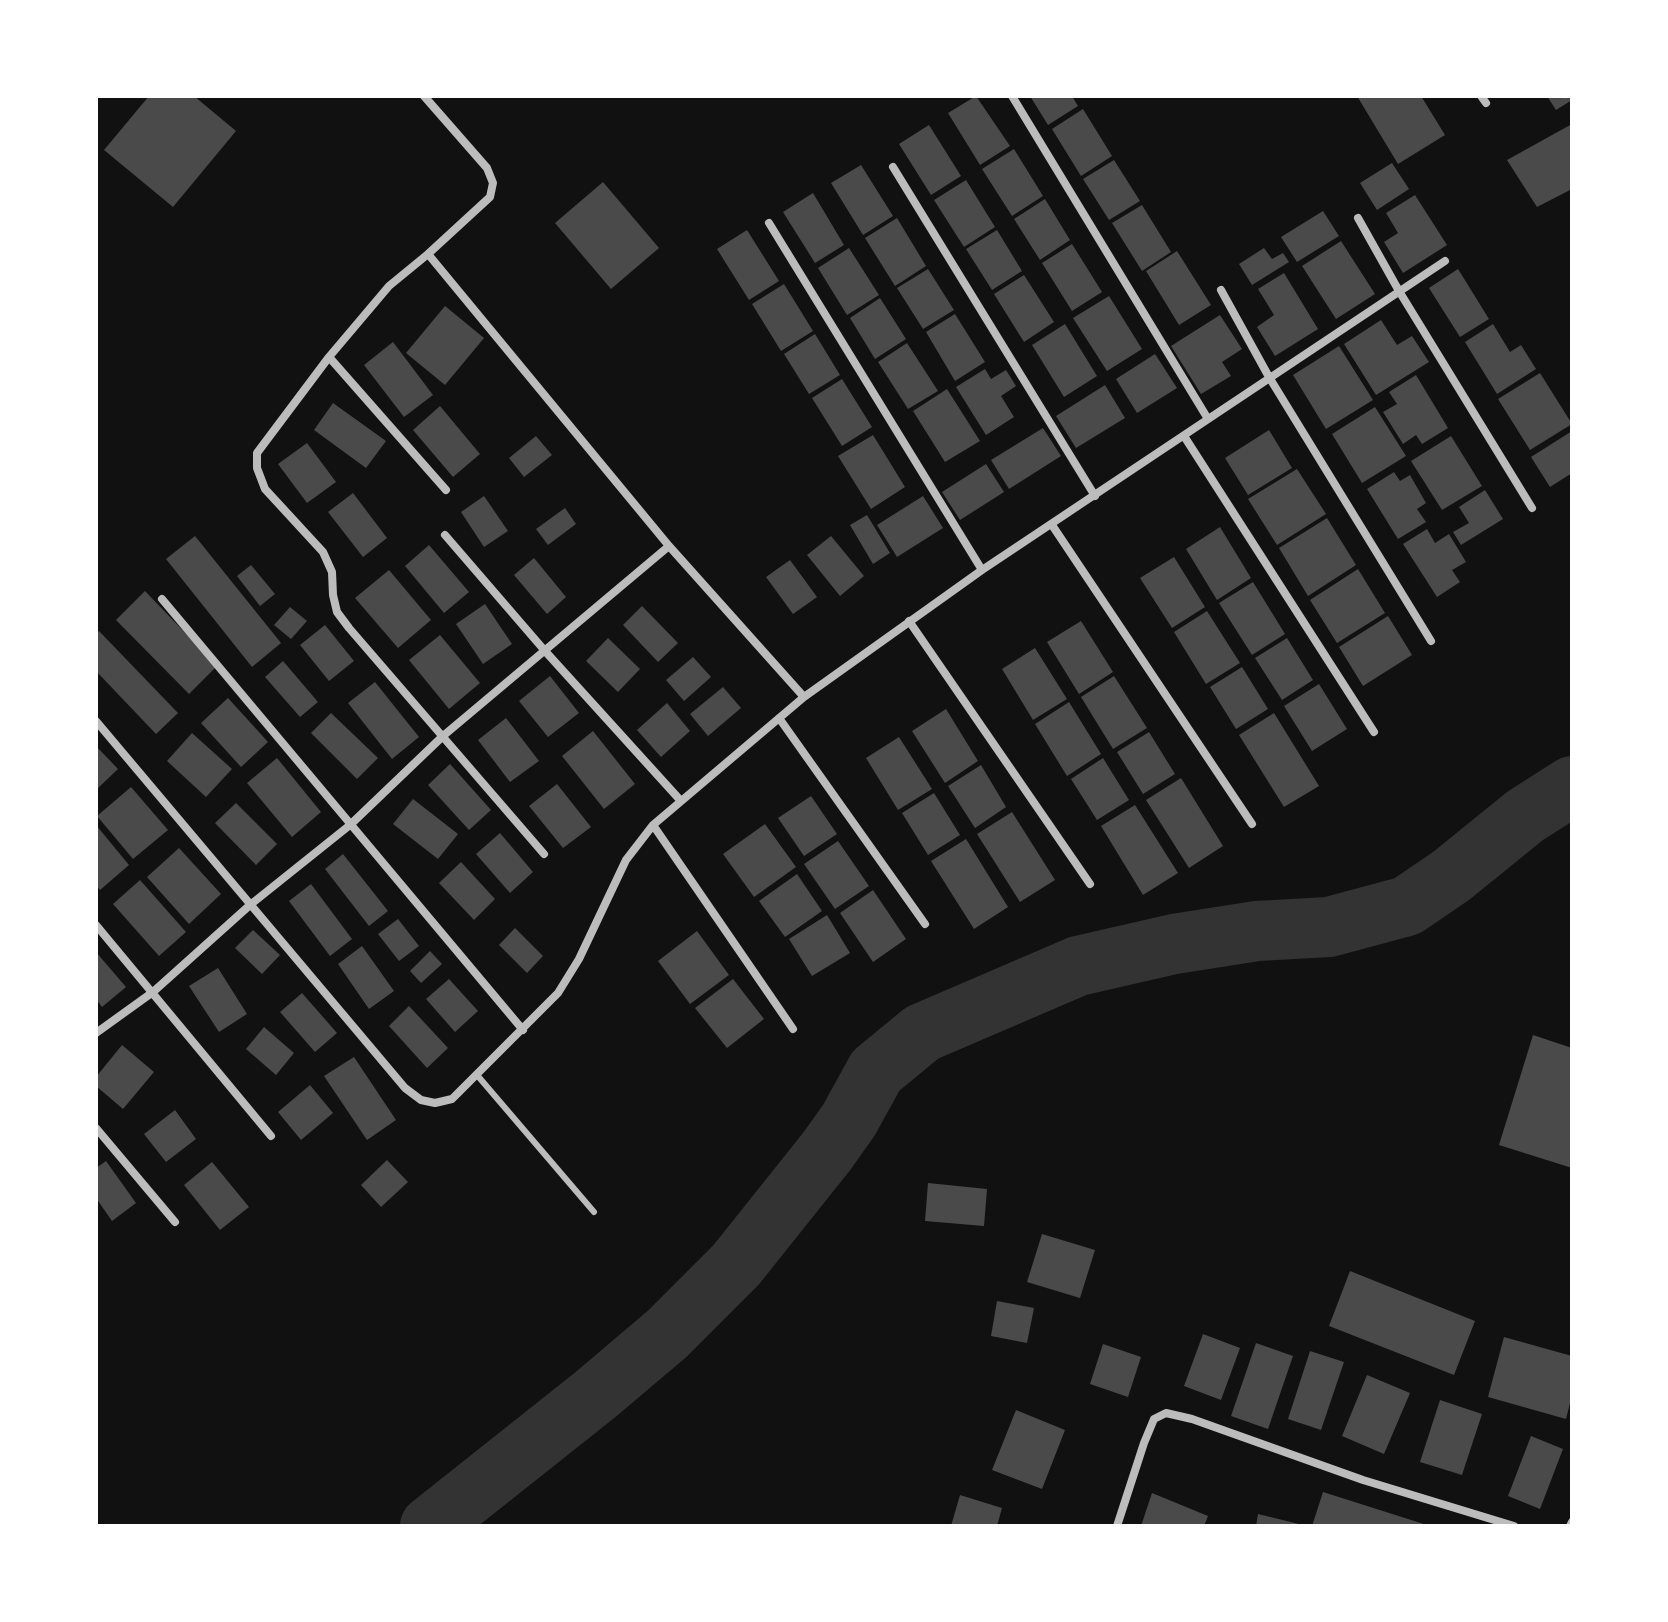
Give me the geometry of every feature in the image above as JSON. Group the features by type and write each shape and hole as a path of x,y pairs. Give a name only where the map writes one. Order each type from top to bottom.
{"street":[{"path":"424,96 487,168 493,183 490,197 389,286 329,357 257,453 260,478 265,489 323,552 332,572 337,612 544,854"},
{"path":"1012,96 1208,419"},
{"path":"893,167 1095,496"},
{"path":"1358,218 1399,291 1532,508"},
{"path":"769,223 982,570"},
{"path":"428,254 669,546 804,697"},
{"path":"96,721 405,1088 421,1100 435,1103 452,1099 523,1030 570,976 626,860 653,825 779,718 982,570 1445,261"},
{"path":"1221,290 1269,377 1431,641"},
{"path":"329,357 446,490"},
{"path":"1184,436 1374,732"},
{"path":"1052,525 1252,824"},
{"path":"445,535 681,801"},
{"path":"96,1033 153,992 250,905 350,825 443,736 669,546"},
{"path":"162,599 523,1030"},
{"path":"909,621 1090,884"},
{"path":"779,718 925,924"},
{"path":"653,825 793,1029"},
{"path":"96,925 271,1136"},
{"path":"96,1128 175,1222"},
{"path":"1117,1526 1154,1419 1166,1413 1192,1419 1363,1480 1514,1526"}],"lane":[{"path":"477,1075 594,1212"}],"building":[{"path":"149,96 194,96 236,131 173,207 104,150"},
{"path":"976,96 1010,146 980,165 948,113"},
{"path":"1030,96 1072,96 1078,106 1048,125"},
{"path":"1357,96 1421,96 1445,135 1398,164"},
{"path":"1547,96 1572,96 1572,100 1556,110"},
{"path":"1083,109 1112,156 1081,176 1052,129"},
{"path":"1572,124 1572,189 1537,207 1507,160"},
{"path":"929,125 961,176 931,195 899,144"},
{"path":"1014,149 1043,196 1012,216 982,169"},
{"path":"1114,160 1140,201 1109,220 1083,179"},
{"path":"1392,163 1409,189 1377,210 1360,183"},
{"path":"861,165 893,216 863,235 831,183"},
{"path":"966,180 995,227 964,247 934,200"},
{"path":"603,182 659,248 611,289 555,223"},
{"path":"813,193 844,245 815,263 783,212"},
{"path":"1415,195 1447,245 1403,273 1384,242 1398,233 1386,213"},
{"path":"1045,199 1070,240 1040,260 1014,219"},
{"path":"1142,205 1171,252 1142,271 1112,223"},
{"path":"1323,211 1339,236 1297,262 1281,237"},
{"path":"897,218 926,266 895,286 865,238"},
{"path":"747,230 779,281 749,300 717,249"},
{"path":"997,230 1022,271 992,290 966,249"},
{"path":"1341,241 1375,294 1336,319 1302,266"},
{"path":"1072,244 1102,292 1072,311 1042,263"},
{"path":"849,248 879,295 847,315 818,268"},
{"path":"1264,248 1272,259 1283,253 1289,262 1252,285 1239,264"},
{"path":"1177,251 1211,305 1179,325 1146,271"},
{"path":"928,269 954,310 923,329 897,288"},
{"path":"1458,269 1489,319 1460,337 1429,288"},
{"path":"1284,273 1318,329 1275,356 1257,327 1274,315 1258,289"},
{"path":"1024,275 1054,322 1024,342 994,294"},
{"path":"784,284 813,331 781,351 752,304"},
{"path":"1109,296 1142,349 1107,371 1073,318"},
{"path":"880,298 906,339 875,359 850,318"},
{"path":"445,306 484,338 445,385 406,353"},
{"path":"955,314 985,362 955,381 926,332"},
{"path":"1220,315 1242,349 1222,362 1231,376 1201,394 1171,346"},
{"path":"1381,320 1397,345 1412,336 1429,362 1376,395 1344,344"},
{"path":"1065,324 1097,376 1064,397 1032,345"},
{"path":"1493,324 1510,352 1521,345 1536,369 1497,394 1465,342"},
{"path":"815,334 840,375 809,394 784,354"},
{"path":"393,342 433,395 404,417 364,365"},
{"path":"907,343 938,391 908,409 878,362"},
{"path":"1339,346 1373,400 1326,429 1293,375"},
{"path":"1155,354 1177,388 1137,413 1116,379"},
{"path":"985,369 991,379 1006,370 1016,386 1001,396 1014,417 986,435 956,387"},
{"path":"1540,373 1572,424 1530,450 1498,399"},
{"path":"1416,375 1448,428 1422,444 1416,435 1403,444 1383,412 1397,404 1389,392"},
{"path":"842,379 872,427 842,446 812,398"},
{"path":"1105,385 1125,418 1076,448 1056,416"},
{"path":"947,389 980,441 945,462 913,411"},
{"path":"333,403 386,441 366,468 314,430"},
{"path":"440,406 480,454 453,477 413,430"},
{"path":"1375,407 1406,456 1362,483 1332,434"},
{"path":"1043,428 1061,456 1009,489 991,460"},
{"path":"1269,430 1292,468 1248,495 1225,458"},
{"path":"1572,431 1572,473 1550,487 1531,457"},
{"path":"873,435 905,487 871,509 838,456"},
{"path":"536,436 552,455 524,477 509,458"},
{"path":"1451,436 1482,486 1442,510 1411,461"},
{"path":"307,443 336,482 307,503 278,464"},
{"path":"986,464 1004,492 960,520 942,492"},
{"path":"1297,469 1326,514 1277,545 1248,499"},
{"path":"1394,472 1400,481 1410,475 1426,503 1417,509 1426,522 1398,539 1367,489"},
{"path":"1485,490 1503,519 1461,545 1453,532 1469,523 1459,507"},
{"path":"353,493 387,538 363,557 328,512"},
{"path":"484,496 508,531 484,547 461,512"},
{"path":"923,496 943,528 897,557 877,525"},
{"path":"565,508 576,524 548,545 536,529"},
{"path":"867,515 890,553 873,564 850,525"},
{"path":"1327,518 1356,565 1308,596 1279,548"},
{"path":"1220,527 1251,578 1217,600 1186,549"},
{"path":"1427,529 1435,543 1449,534 1466,562 1452,570 1460,582 1437,597 1403,544"},
{"path":"195,536 281,643 252,667 166,559"},
{"path":"831,536 864,576 840,596 807,555"},
{"path":"429,545 469,592 444,613 405,566"},
{"path":"1174,557 1205,607 1172,628 1140,578"},
{"path":"534,558 566,597 547,614 514,575"},
{"path":"790,560 817,597 793,614 766,577"},
{"path":"251,565 275,594 260,606 237,576"},
{"path":"1358,569 1385,613 1337,643 1310,600"},
{"path":"389,570 431,620 398,648 355,598"},
{"path":"1253,582 1285,634 1252,655 1219,603"},
{"path":"145,591 217,666 189,694 116,620"},
{"path":"485,604 512,644 483,664 456,624"},
{"path":"642,606 678,643 658,662 623,625"},
{"path":"290,607 307,621 291,639 274,625"},
{"path":"1207,611 1240,663 1206,684 1174,632"},
{"path":"1388,616 1412,655 1363,686 1339,647"},
{"path":"1081,621 1113,672 1079,694 1047,642"},
{"path":"325,625 354,661 329,681 300,645"},
{"path":"99,631 178,713 156,734 96,671 96,633"},
{"path":"440,635 480,683 449,709 409,660"},
{"path":"608,638 640,669 618,692 586,661"},
{"path":"1287,638 1313,680 1282,700 1255,658"},
{"path":"1035,648 1067,699 1033,720 1002,669"},
{"path":"693,657 711,677 684,701 666,680"},
{"path":"283,661 318,702 300,717 265,677"},
{"path":"1242,667 1268,709 1236,729 1210,687"},
{"path":"550,676 579,713 548,737 519,701"},
{"path":"1114,676 1147,728 1113,749 1081,697"},
{"path":"375,682 419,737 392,759 348,703"},
{"path":"1319,684 1347,729 1312,751 1284,706"},
{"path":"723,687 741,708 708,736 690,714"},
{"path":"228,698 268,742 241,767 201,723"},
{"path":"1069,702 1101,754 1067,776 1035,724"},
{"path":"667,703 690,731 661,757 637,730"},
{"path":"946,709 978,761 945,783 912,731"},
{"path":"331,713 378,758 357,779 311,733"},
{"path":"1274,713 1319,786 1284,807 1239,735"},
{"path":"506,718 539,761 510,782 478,740"},
{"path":"593,731 635,784 604,809 562,756"},
{"path":"1149,732 1175,774 1143,794 1117,752"},
{"path":"192,733 232,769 206,797 167,761"},
{"path":"899,737 932,789 898,810 866,758"},
{"path":"96,746 118,769 96,790"},
{"path":"277,758 321,812 292,837 247,783"},
{"path":"1103,758 1129,800 1097,820 1071,779"},
{"path":"450,764 491,810 469,830 428,785"},
{"path":"981,765 1006,807 975,828 948,786"},
{"path":"1181,778 1223,846 1189,868 1146,800"},
{"path":"557,784 591,827 563,848 529,806"},
{"path":"131,787 168,830 133,859 97,816"},
{"path":"934,793 960,835 928,855 902,813"},
{"path":"811,796 837,834 804,856 778,818"},
{"path":"413,799 458,834 438,859 393,824"},
{"path":"236,803 277,844 256,865 215,823"},
{"path":"1135,805 1178,873 1143,895 1101,826"},
{"path":"1012,812 1055,880 1020,902 977,834"},
{"path":"765,824 796,867 754,897 723,854"},
{"path":"96,825 129,865 100,890 96,885"},
{"path":"500,833 533,872 510,893 476,854"},
{"path":"966,839 1008,907 974,929 931,861"},
{"path":"838,841 869,886 835,909 804,864"},
{"path":"179,848 221,894 189,924 147,877"},
{"path":"343,854 388,911 369,926 325,869"},
{"path":"461,862 495,899 474,920 439,883"},
{"path":"797,874 822,911 785,937 759,901"},
{"path":"140,880 186,932 159,956 113,904"},
{"path":"311,884 352,939 330,956 289,901"},
{"path":"873,890 906,939 873,962 840,913"},
{"path":"827,915 850,953 812,976 789,939"},
{"path":"398,919 419,946 399,961 378,934"},
{"path":"515,928 543,956 527,973 499,945"},
{"path":"253,930 280,955 262,974 235,948"},
{"path":"697,931 729,975 690,1004 658,961"},
{"path":"362,946 394,991 369,1009 338,964"},
{"path":"430,951 442,964 421,983 410,971"},
{"path":"96,952 126,987 102,1007 96,999"},
{"path":"218,968 247,1014 219,1032 189,986"},
{"path":"449,979 478,1011 455,1032 426,999"},
{"path":"733,979 764,1019 727,1048 695,1008"},
{"path":"302,993 337,1033 315,1052 280,1012"},
{"path":"409,1006 448,1048 427,1068 389,1026"},
{"path":"264,1027 294,1053 276,1075 246,1049"},
{"path":"1533,1035 1572,1048 1572,1168 1499,1145"},
{"path":"122,1045 154,1072 123,1109 96,1086 96,1077"},
{"path":"354,1057 396,1120 367,1140 324,1076"},
{"path":"310,1085 333,1113 301,1140 278,1112"},
{"path":"175,1110 196,1139 166,1162 144,1134"},
{"path":"387,1160 408,1182 381,1207 361,1185"},
{"path":"106,1161 136,1203 112,1221 96,1198 96,1168"},
{"path":"212,1162 249,1207 220,1230 184,1185"},
{"path":"928,1183 987,1189 984,1226 925,1221"},
{"path":"1042,1234 1095,1250 1080,1298 1027,1282"},
{"path":"1350,1271 1475,1321 1454,1375 1329,1326"},
{"path":"997,1301 1034,1308 1027,1343 991,1336"},
{"path":"1203,1334 1240,1348 1221,1400 1184,1386"},
{"path":"1504,1337 1572,1356 1572,1395 1566,1419 1488,1397"},
{"path":"1256,1343 1293,1356 1268,1429 1231,1416"},
{"path":"1103,1344 1141,1357 1128,1397 1090,1384"},
{"path":"1310,1351 1344,1362 1321,1430 1288,1419"},
{"path":"1367,1375 1410,1393 1384,1454 1342,1436"},
{"path":"1440,1400 1482,1414 1462,1475 1420,1462"},
{"path":"1016,1410 1065,1430 1042,1489 992,1470"},
{"path":"1531,1436 1563,1449 1540,1509 1508,1496"},
{"path":"1323,1492 1427,1525 1427,1526 1312,1526"},
{"path":"1152,1493 1208,1516 1204,1526 1141,1526"},
{"path":"960,1495 1002,1508 997,1526 951,1526"},
{"path":"1258,1514 1303,1525 1303,1526 1256,1526"}],"waterway":[{"path":"430,1526 667,1334 736,1265 827,1151 849,1120 876,1071 922,1033 1078,966 1174,944 1257,931 1329,927 1407,906 1451,876 1525,816 1572,786"}]}
